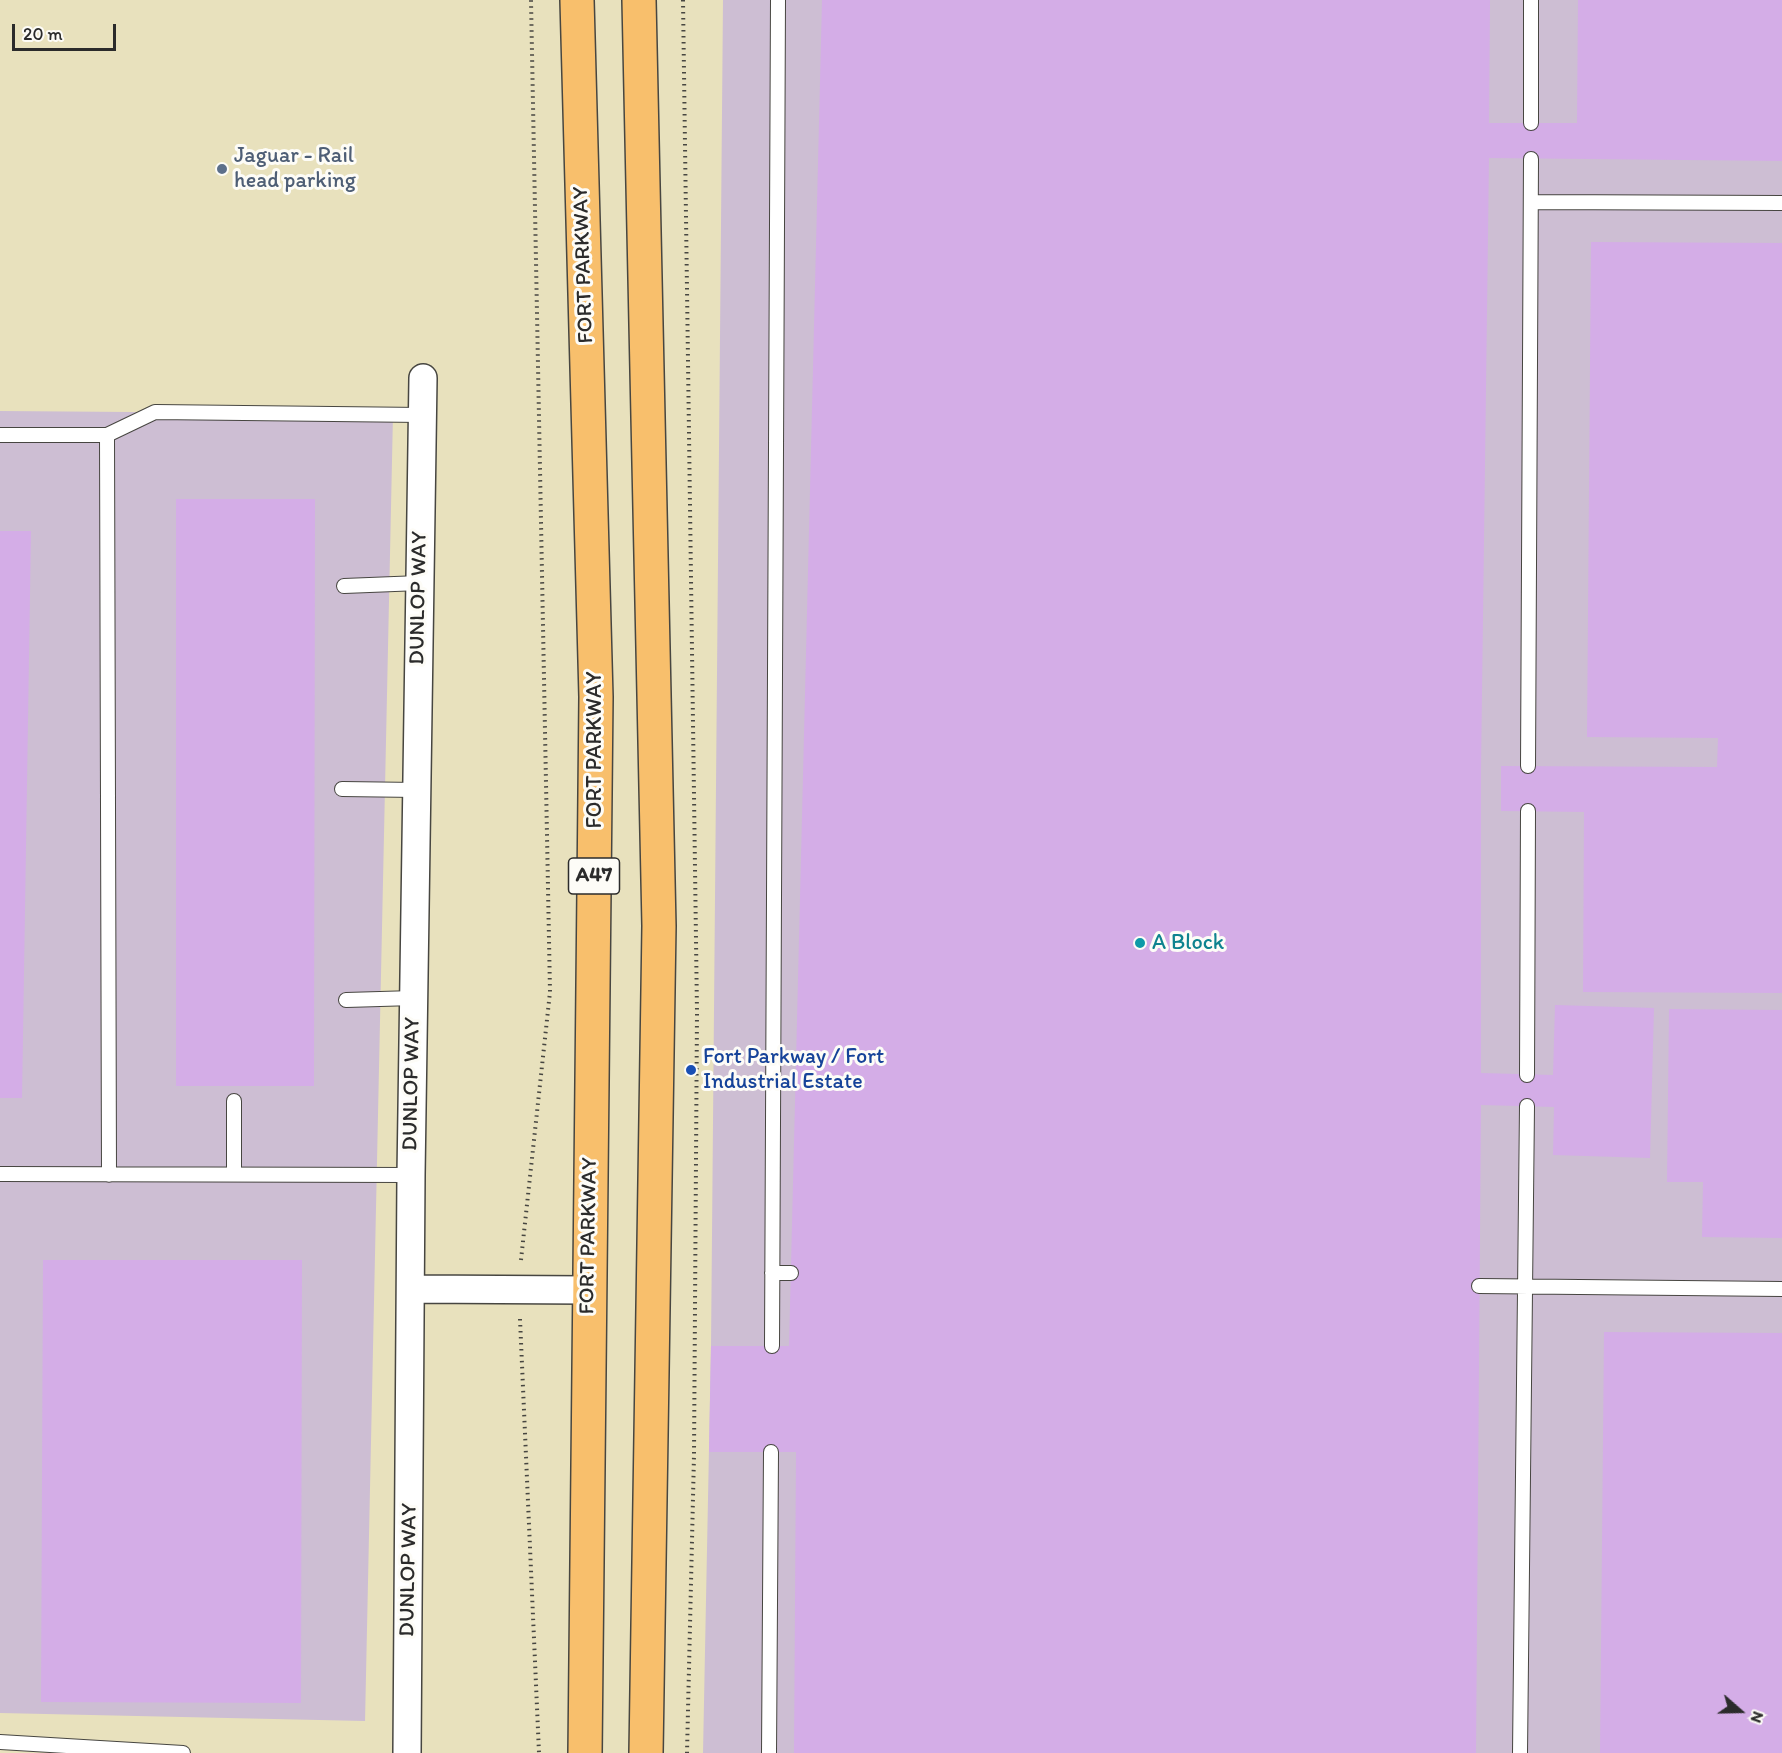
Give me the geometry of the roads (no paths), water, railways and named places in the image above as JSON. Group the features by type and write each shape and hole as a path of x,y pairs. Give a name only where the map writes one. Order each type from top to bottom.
{"main road":[{"name":"FORT PARKWAY","path":"577,0 597,697 585,1753"},
{"path":"639,0 659,926 646,1753"}],"street":[{"name":"DUNLOP WAY","path":"407,1753 411,1175 423,378"},
{"path":"411,1289 589,1290"}],"lane":[{"path":"772,1346 778,0"},
{"path":"1531,0 1531,123"},
{"path":"1528,766 1531,159"},
{"path":"1531,202 1782,203"},
{"path":"0,435 107,435 155,412 422,415"},
{"path":"107,435 109,1175"},
{"path":"344,586 420,583"},
{"path":"342,789 417,790"},
{"path":"1527,1075 1528,812"},
{"path":"346,1000 414,998"},
{"path":"234,1101 234,1173"},
{"path":"1520,1753 1527,1106"},
{"path":"0,1174 411,1175"},
{"path":"772,1273 791,1273"},
{"path":"1479,1286 1782,1289"},
{"path":"769,1753 771,1452"},
{"path":"0,1742 183,1753"}],"place":[{"name":"Jaguar - Rail head parking","path":"222,169"},
{"name":"A Block","path":"1140,943"},
{"name":"Fort Parkway / Fort Industrial Estate","path":"691,1070"}]}
